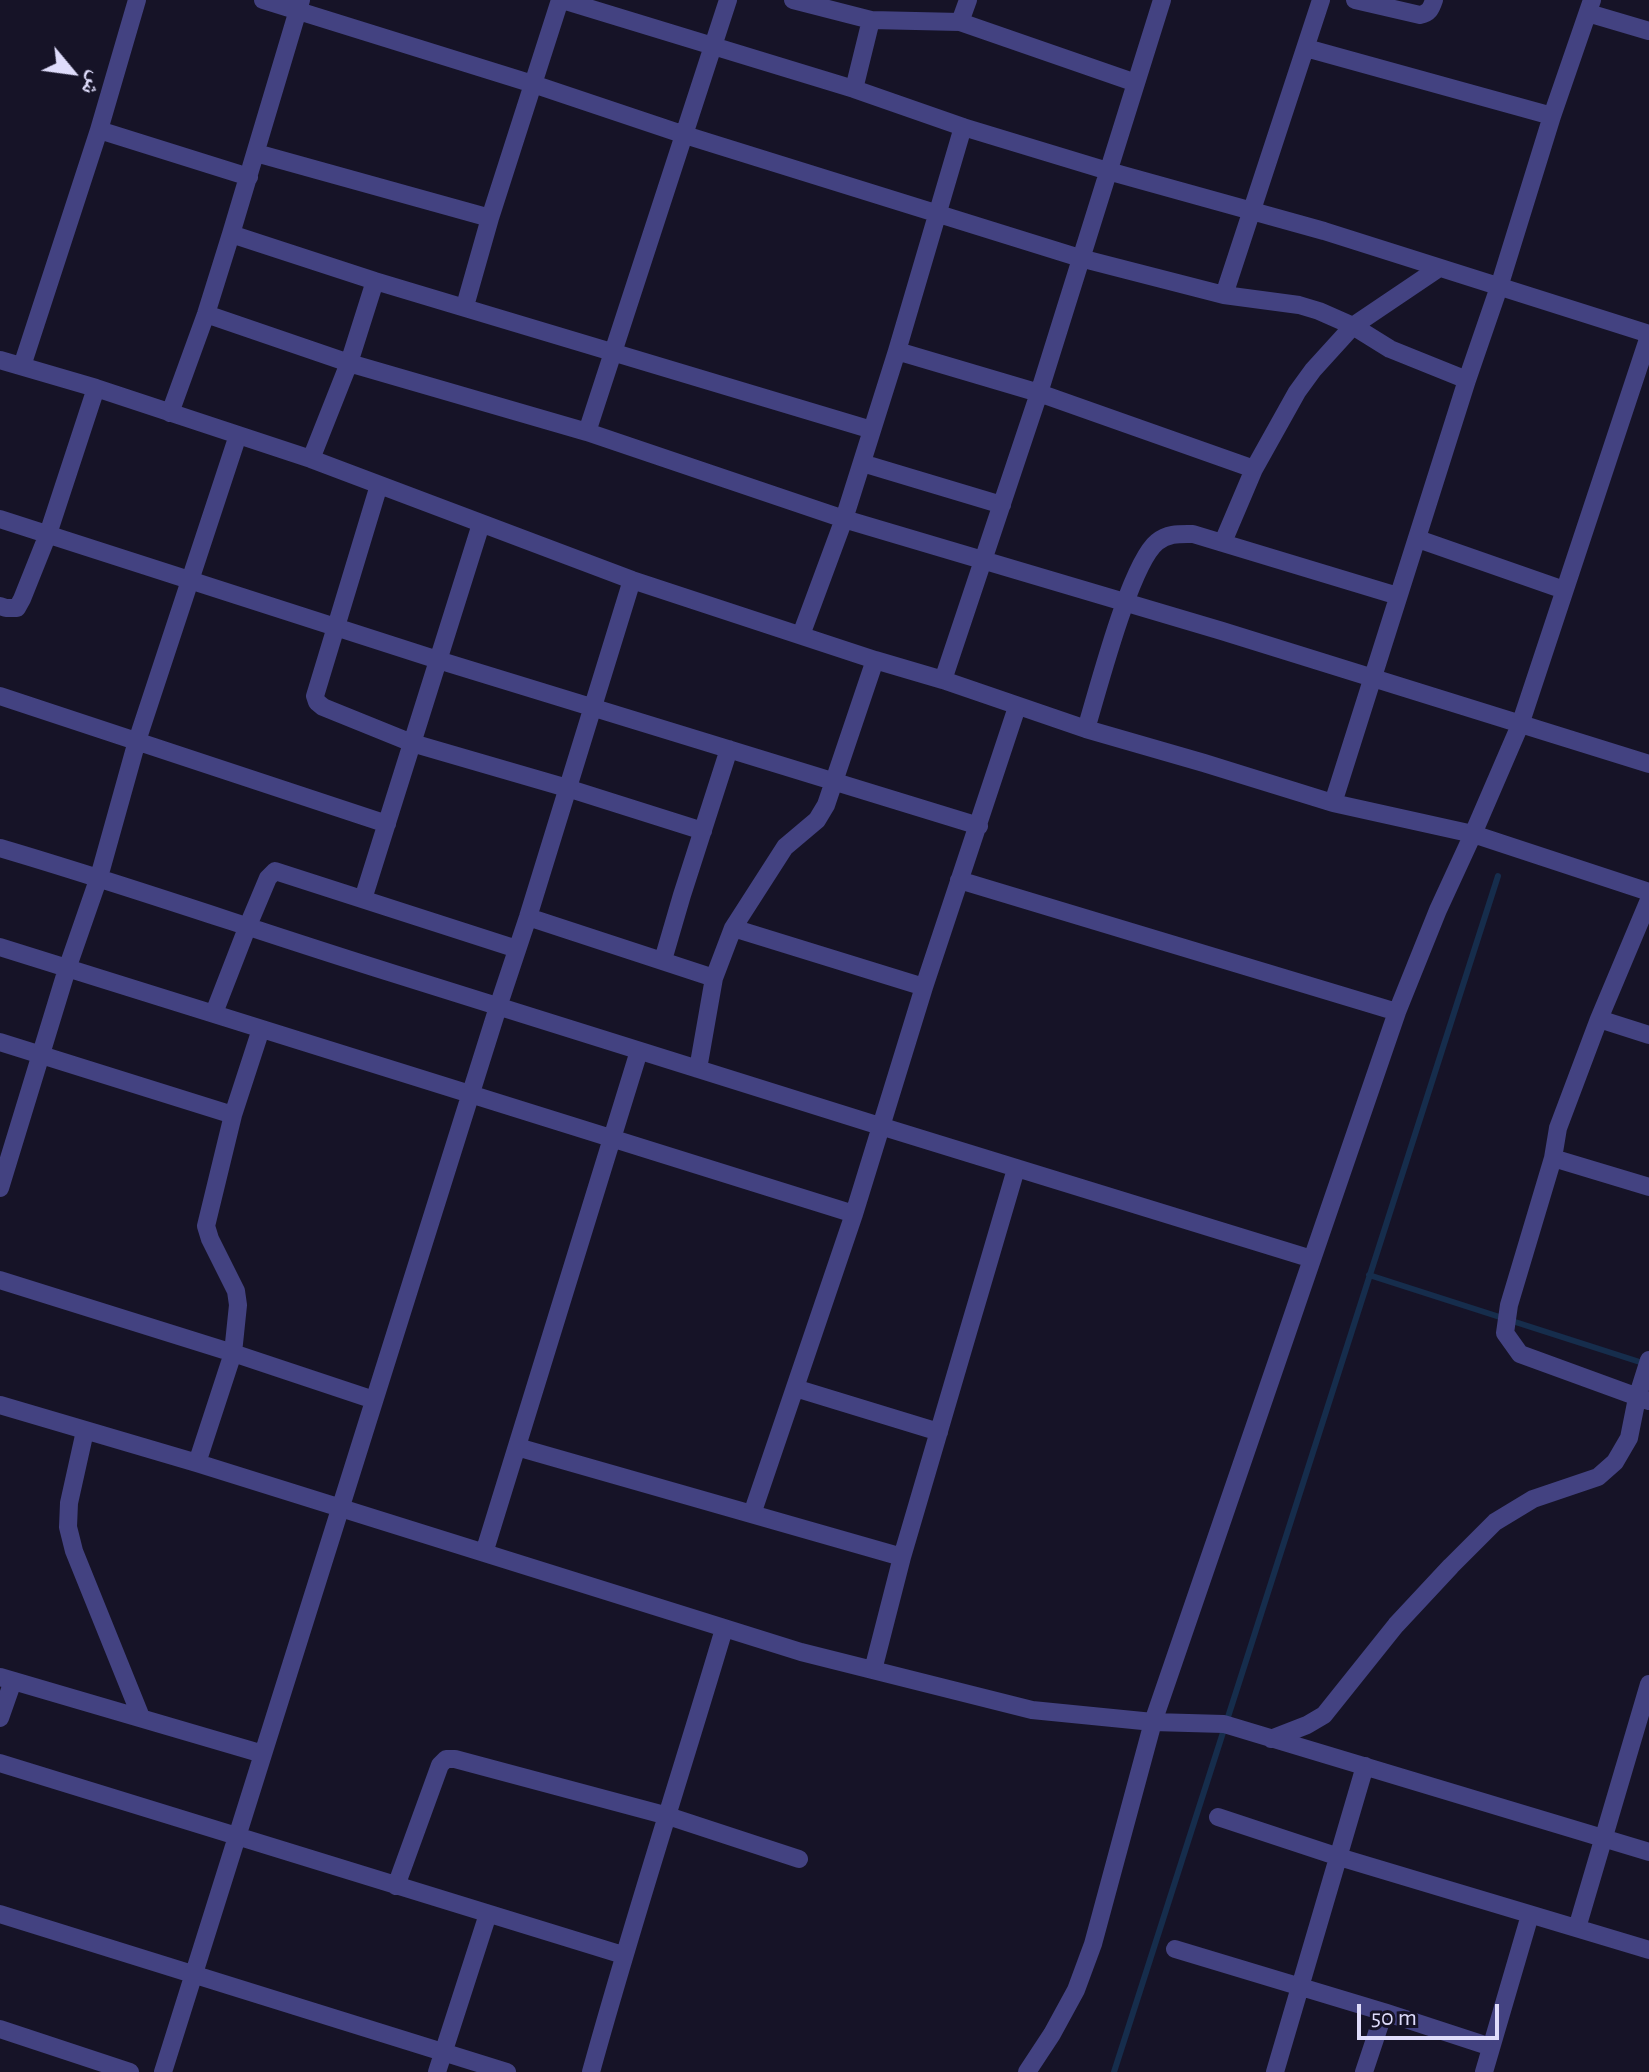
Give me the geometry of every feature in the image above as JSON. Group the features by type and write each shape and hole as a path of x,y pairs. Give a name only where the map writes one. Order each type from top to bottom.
{"street":[{"path":"22,366 99,130 137,0"},
{"path":"263,0 300,5 685,135 1080,258 1224,295 1299,305 1333,316 1390,349 1467,380"},
{"path":"465,306 490,218 561,0 854,89 963,127 1439,268 1649,335 1520,725 1438,910 1397,1012 1153,1722 1093,1944 1076,1990 1027,2072"},
{"path":"587,432 728,0"},
{"path":"793,0 871,20 960,22 1136,83"},
{"path":"960,22 968,0"},
{"path":"943,680 1039,393 1162,0"},
{"path":"1224,295 1321,0"},
{"path":"1355,0 1420,15 1431,9 1434,0"},
{"path":"170,413 206,314 300,5"},
{"path":"1333,803 1552,116 1590,6 1649,31"},
{"path":"854,89 871,20"},
{"path":"1306,48 1552,116"},
{"path":"801,635 862,463 963,127"},
{"path":"99,130 249,177"},
{"path":"256,153 490,218"},
{"path":"231,234 375,281 872,430"},
{"path":"1223,542 1254,469 1297,392 1328,352 1353,326 1439,268"},
{"path":"311,459 349,363 375,281"},
{"path":"206,314 349,363 587,432 844,519 1372,677 1649,764"},
{"path":"897,351 1039,393 1254,469"},
{"path":"0,360 96,388 311,459 632,580 943,680 1017,707 1333,803 1473,834 1649,892"},
{"path":"0,606 17,608 22,599 48,534 96,388"},
{"path":"0,1188 67,969 99,877 137,741 238,435"},
{"path":"862,463 1002,505"},
{"path":"379,485 335,626 315,696 317,702 412,743 703,831"},
{"path":"0,519 438,660 979,826"},
{"path":"363,899 481,524"},
{"path":"1086,729 1125,602 1148,552 1159,540 1174,534 1193,534 1398,596"},
{"path":"1418,539 1564,590"},
{"path":"163,2072 632,580"},
{"path":"698,1069 714,978 733,928 785,847 817,820 826,805 875,660"},
{"path":"0,696 387,824"},
{"path":"752,1514 854,1214 924,987 1017,707"},
{"path":"663,960 729,749"},
{"path":"0,848 880,1127 1312,1259"},
{"path":"214,1013 268,878 275,871 517,949"},
{"path":"959,880 1397,1012"},
{"path":"1643,1399 1520,1354 1505,1333 1509,1305 1553,1158 1558,1128 1649,900"},
{"path":"528,917 714,978"},
{"path":"733,928 924,987"},
{"path":"0,947 854,1214"},
{"path":"1599,1019 1649,1035"},
{"path":"197,1463 233,1353 238,1305 236,1291 206,1226 233,1115 261,1029"},
{"path":"0,1042 233,1115"},
{"path":"484,1553 639,1051"},
{"path":"1553,1158 1649,1187"},
{"path":"873,1670 902,1557 1016,1169"},
{"path":"0,1280 374,1400"},
{"path":"1271,1739 1324,1715 1396,1625 1495,1522 1533,1499 1598,1477 1615,1462 1629,1438 1643,1399 1649,1360"},
{"path":"795,1388 939,1432"},
{"path":"0,1405 197,1463 801,1652 1032,1710 1230,1726 1649,1852"},
{"path":"85,1431 69,1503 68,1527 74,1551 141,1717"},
{"path":"517,1447 902,1557"},
{"path":"591,2072 623,1955 724,1629"},
{"path":"0,1718 6,1679 263,1754"},
{"path":"1577,1928 1649,1684"},
{"path":"396,1886 440,1765 446,1759 668,1816 799,1859"},
{"path":"0,1763 623,1955"},
{"path":"1276,2072 1365,1766"},
{"path":"1218,1817 1339,1857 1649,1950"},
{"path":"0,1914 507,2072"},
{"path":"437,2072 488,1914"},
{"path":"1484,2072 1530,1915"},
{"path":"1175,1949 1491,2047"},
{"path":"1364,2072 1384,2012"},
{"path":"0,2029 130,2072"}],"waterway":[{"path":"1114,2072 1498,876"},
{"path":"1369,1275 1646,1364"}]}
